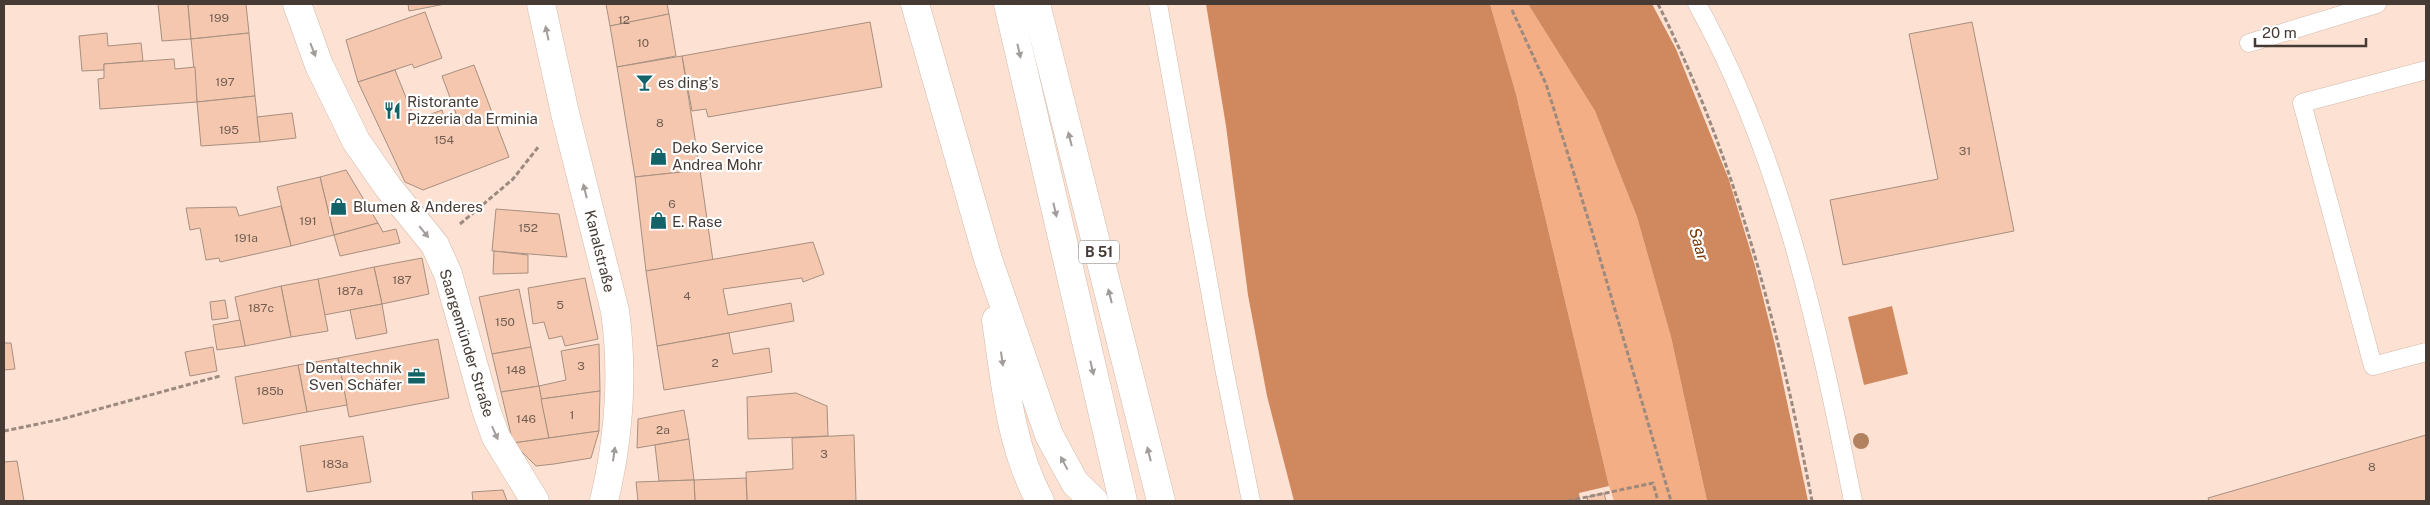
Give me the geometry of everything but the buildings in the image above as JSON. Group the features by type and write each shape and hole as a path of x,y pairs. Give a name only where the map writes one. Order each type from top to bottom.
{"main road":[{"name":"Saargemünder Straße","path":"297,4 319,65 356,141 388,187 435,245 448,274 487,413 496,437 535,501"},
{"name":"Kanalstraße","path":"541,4 564,113 615,311 619,341 619,416 604,501"},
{"path":"915,4 988,259 1049,435 1075,483 1094,501"},
{"name":"B 51","path":"1008,4 1123,501"},
{"name":"B 51","path":"1036,4 1161,501"},
{"path":"988,259 1009,417 1031,484 1040,501"}],"lane":[{"path":"1158,4 1224,368 1251,501"},
{"path":"1697,4 1729,63 1768,166 1809,293 1853,501"},
{"path":"2249,43 2377,4"},
{"path":"2426,70 2302,103 2373,366 2426,352"}],"path":[{"path":"1658,4 1680,48 1732,179 1779,344 1812,501"},
{"path":"1512,10 1546,84 1594,238 1671,501"},
{"path":"435,245 513,179 564,113"},
{"path":"4,431 62,419 220,376"},
{"path":"1568,501 1653,483 1658,501"}],"shaded area":[{"path":"1490,4 1528,4 1595,111 1637,217 1671,337 1707,501 1614,501 1516,94"}],"water":[{"path":"1206,4 1490,4 1516,94 1609,486 1579,493 1580,501 1294,501 1267,396 1248,295 1226,126"},
{"name":"Saar","path":"1528,4 1652,4 1676,49 1729,180 1755,266 1775,345 1808,501 1707,501 1671,337 1637,217 1595,111"},
{"path":"1892,306 1908,374 1864,385 1848,317"}],"place":[{"name":"es ding's","path":"644,82"},
{"name":"Ristorante Pizzeria da Erminia","path":"393,110"},
{"name":"Deko Service Andrea Mohr","path":"658,156"},
{"name":"Blumen & Anderes","path":"339,206"},
{"name":"E. Rase","path":"658,221"},
{"name":"Dentaltechnik Sven Schäfer","path":"416,376"}]}
